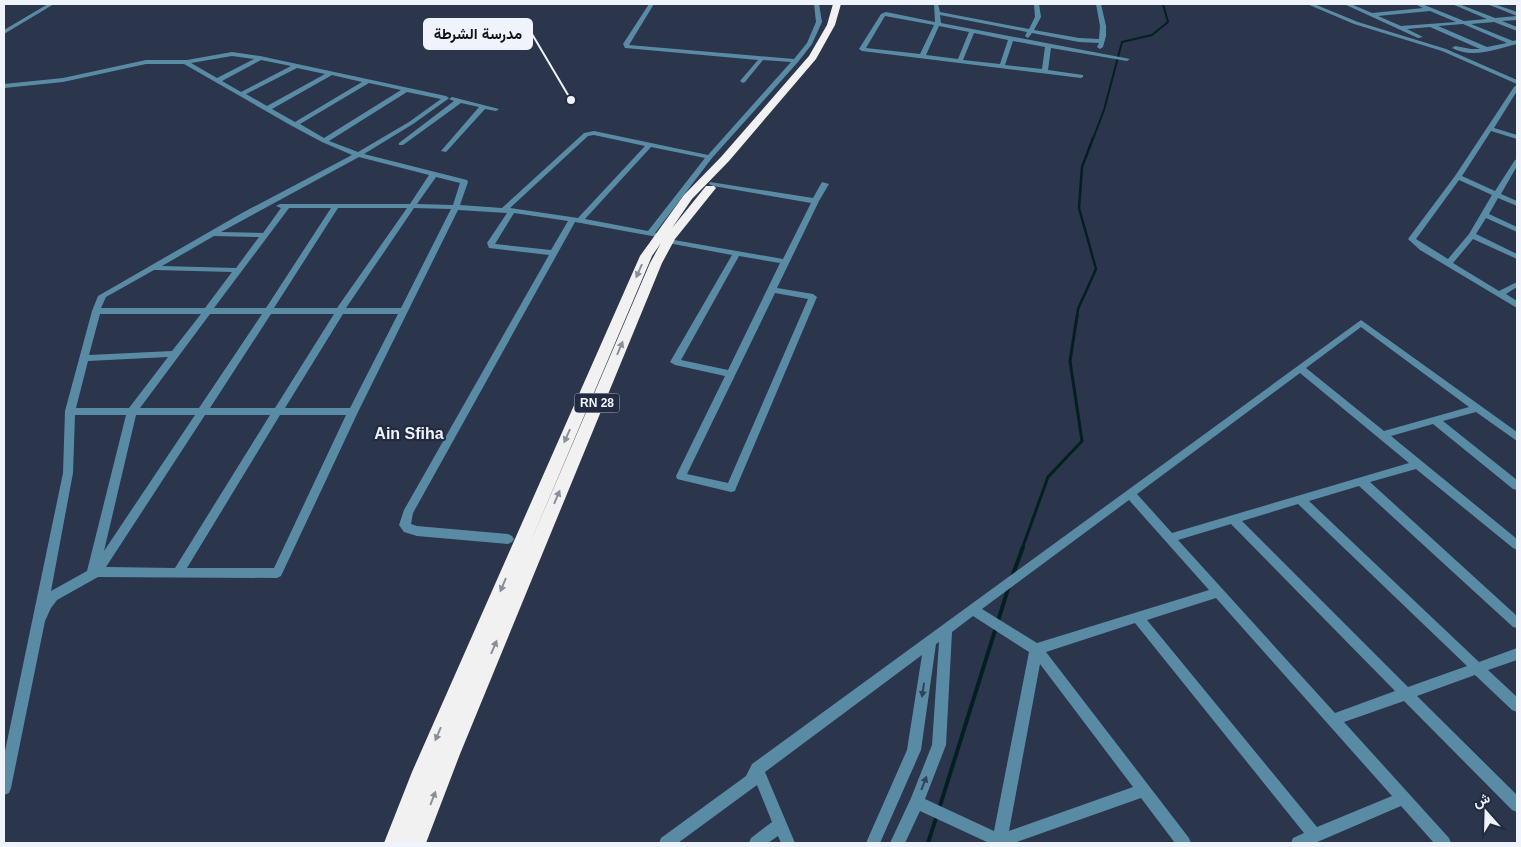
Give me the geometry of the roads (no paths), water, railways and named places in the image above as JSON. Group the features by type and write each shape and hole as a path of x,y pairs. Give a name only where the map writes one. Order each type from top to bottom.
{"highway":[{"name":"RN 28","path":"415,843 453,746 656,263 659,237 713,184 808,78 824,57 839,29 838,6"},
{"name":"RN 28","path":"395,843 419,780 646,256 688,197 725,159 813,57 831,26 838,6"}],"street":[{"path":"4,27 43,4"},
{"path":"4,32 51,4"},
{"path":"651,4 626,44 627,47 796,61"},
{"path":"659,237 710,157 796,61 810,42 819,22 816,4"},
{"path":"922,56 938,24 936,4"},
{"path":"1025,41 1038,18 1037,4"},
{"path":"1098,55 1102,41 1103,20 1099,4"},
{"path":"1310,4 1362,26 1444,50 1517,82"},
{"path":"1347,4 1422,38 1467,52 1488,50 1515,43"},
{"path":"1418,4 1515,43"},
{"path":"1455,4 1517,29"},
{"path":"1490,4 1517,16"},
{"path":"1372,15 1431,9"},
{"path":"936,13 1079,40 1102,41"},
{"path":"1081,76 862,49 883,15 891,15 1127,59"},
{"path":"1398,28 1494,20 1517,16"},
{"path":"1429,25 1488,50"},
{"path":"960,61 972,31"},
{"path":"1002,66 1011,38"},
{"path":"1044,72 1048,45"},
{"path":"4,86 63,80 146,62 187,62 232,54 260,58 496,109"},
{"path":"217,82 260,58"},
{"path":"743,80 762,58"},
{"path":"94,573 277,573 353,412 456,207 463,180 358,155 324,141 217,82 187,62"},
{"path":"241,94 296,66"},
{"path":"267,109 331,73"},
{"path":"294,125 368,81"},
{"path":"1517,87 1458,177 1412,239 1415,243 1517,305"},
{"path":"324,141 407,89"},
{"path":"4,788 68,473 70,411 96,311 102,296 115,287 154,268 358,155 411,123 446,98"},
{"path":"401,144 459,100"},
{"path":"444,151 484,106"},
{"path":"1490,129 1517,137"},
{"path":"554,253 492,246 491,243 508,210 582,135 594,133 710,157"},
{"path":"508,539 417,531 408,529 405,521 554,253 576,219 649,145"},
{"path":"1449,264 1472,235 1514,174 1517,161"},
{"path":"178,572 340,311 434,174"},
{"path":"1458,177 1517,204"},
{"path":"713,184 815,201"},
{"path":"773,290 813,297 730,488 681,476 825,184"},
{"path":"264,206 456,207 508,210 576,219 786,262"},
{"path":"94,573 132,411 236,270 287,206"},
{"path":"39,621 46,605 53,596 94,573 201,411 270,311 336,206"},
{"path":"1485,215 1517,230"},
{"path":"214,234 263,235"},
{"path":"1472,235 1517,257"},
{"path":"731,374 675,362 737,253"},
{"path":"154,268 236,270"},
{"path":"1500,294 1517,284"},
{"path":"96,311 404,311"},
{"path":"666,843 750,781 757,769 1361,323 1517,437"},
{"path":"84,358 174,354"},
{"path":"1300,368 1517,545"},
{"path":"1383,435 1477,408"},
{"path":"70,411 353,412"},
{"path":"1436,420 1517,486"},
{"path":"1170,538 1418,464"},
{"path":"1361,481 1517,622"},
{"path":"1130,494 1444,843"},
{"path":"1300,499 1517,706"},
{"path":"1233,519 1517,805"},
{"path":"1036,648 1218,592"},
{"path":"973,610 1036,648 1184,843"},
{"path":"1137,617 1315,836"},
{"path":"897,843 917,802 938,745 946,629"},
{"path":"873,843 914,750 930,642"},
{"path":"1000,842 1036,648"},
{"path":"1333,720 1517,654"},
{"path":"757,769 788,843"},
{"path":"917,802 1000,842 1144,790"},
{"path":"1298,843 1404,798"},
{"path":"756,843 780,825"}],"waterway":[{"path":"1093,139 1104,110 1122,42 1152,35 1168,22 1163,4"},
{"path":"1077,318 1078,309 1096,269 1079,208 1082,167 1093,138"},
{"path":"1022,549 1048,477 1082,441 1070,361 1077,316"},
{"path":"1012,577 1023,547"},
{"path":"939,809 1009,586"},
{"path":"928,843 937,815"}],"place":[{"name":"مدرسة الشرطة","path":"571,100"}],"district":[{"name":"Ain Sfiha","path":"409,433"}]}
